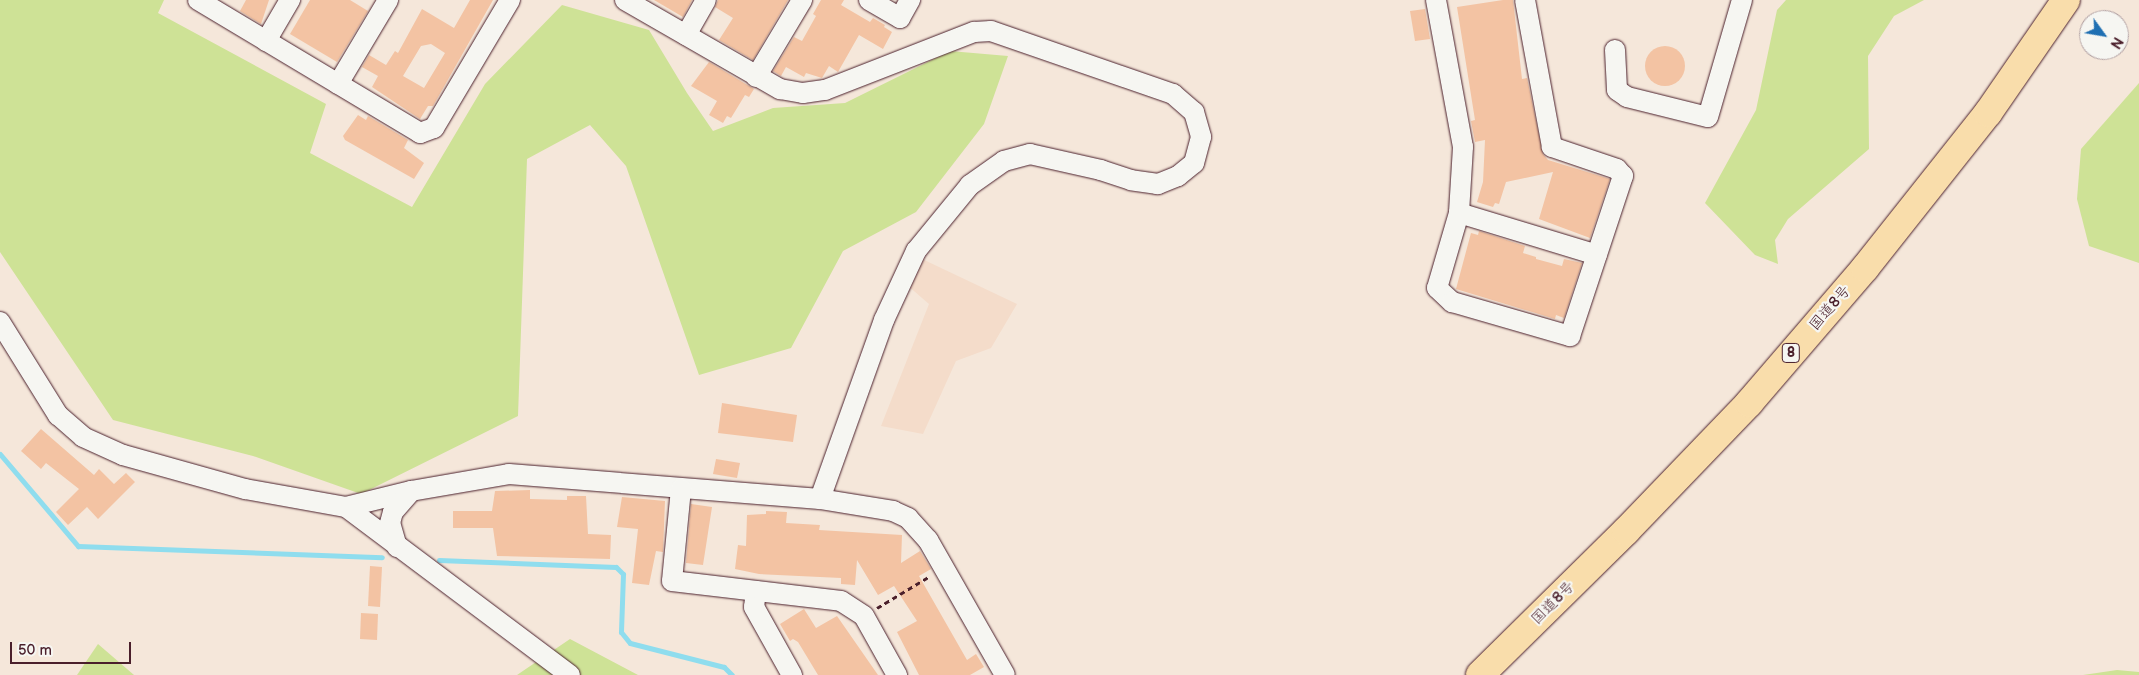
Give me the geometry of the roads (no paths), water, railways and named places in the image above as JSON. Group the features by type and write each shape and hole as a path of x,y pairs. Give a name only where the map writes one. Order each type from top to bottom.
{"highway":[{"name":"国道8号","path":"1480,675 1626,531 1749,403 1864,268 1975,128 2066,0"}],"street":[{"path":"198,0 420,132 434,128 510,0"},
{"path":"266,41 290,0"},
{"path":"338,84 388,0"},
{"path":"625,0 756,77 780,89 803,93 825,90 974,32 991,31 1173,94 1194,112 1201,137 1194,164 1178,176 1158,184 1131,180 1101,170 1030,154 1004,161 970,185 916,251 884,320 820,499"},
{"path":"686,35 706,0"},
{"path":"756,77 802,0"},
{"path":"869,0 900,18 910,0"},
{"path":"1436,0 1463,147 1459,214 1437,288 1452,302 1570,336 1623,176 1617,169 1552,147 1525,0"},
{"path":"1615,50 1617,90 1627,97 1708,117 1742,0"},
{"path":"1459,214 1597,255"},
{"path":"0,322 58,415 83,437 122,455 245,489 346,508 411,490 509,474 820,499 865,504 893,511 908,518 928,540 1005,675"},
{"path":"681,489 672,581 841,601 864,616 897,675"},
{"path":"397,548 390,523 396,507 411,490"},
{"path":"346,508 397,548 570,675"},
{"path":"756,591 754,607 792,675"}],"waterway":[{"path":"0,454 78,546 382,557"},
{"path":"439,560 616,567 623,574 621,632 630,643 724,667 732,675"}]}
